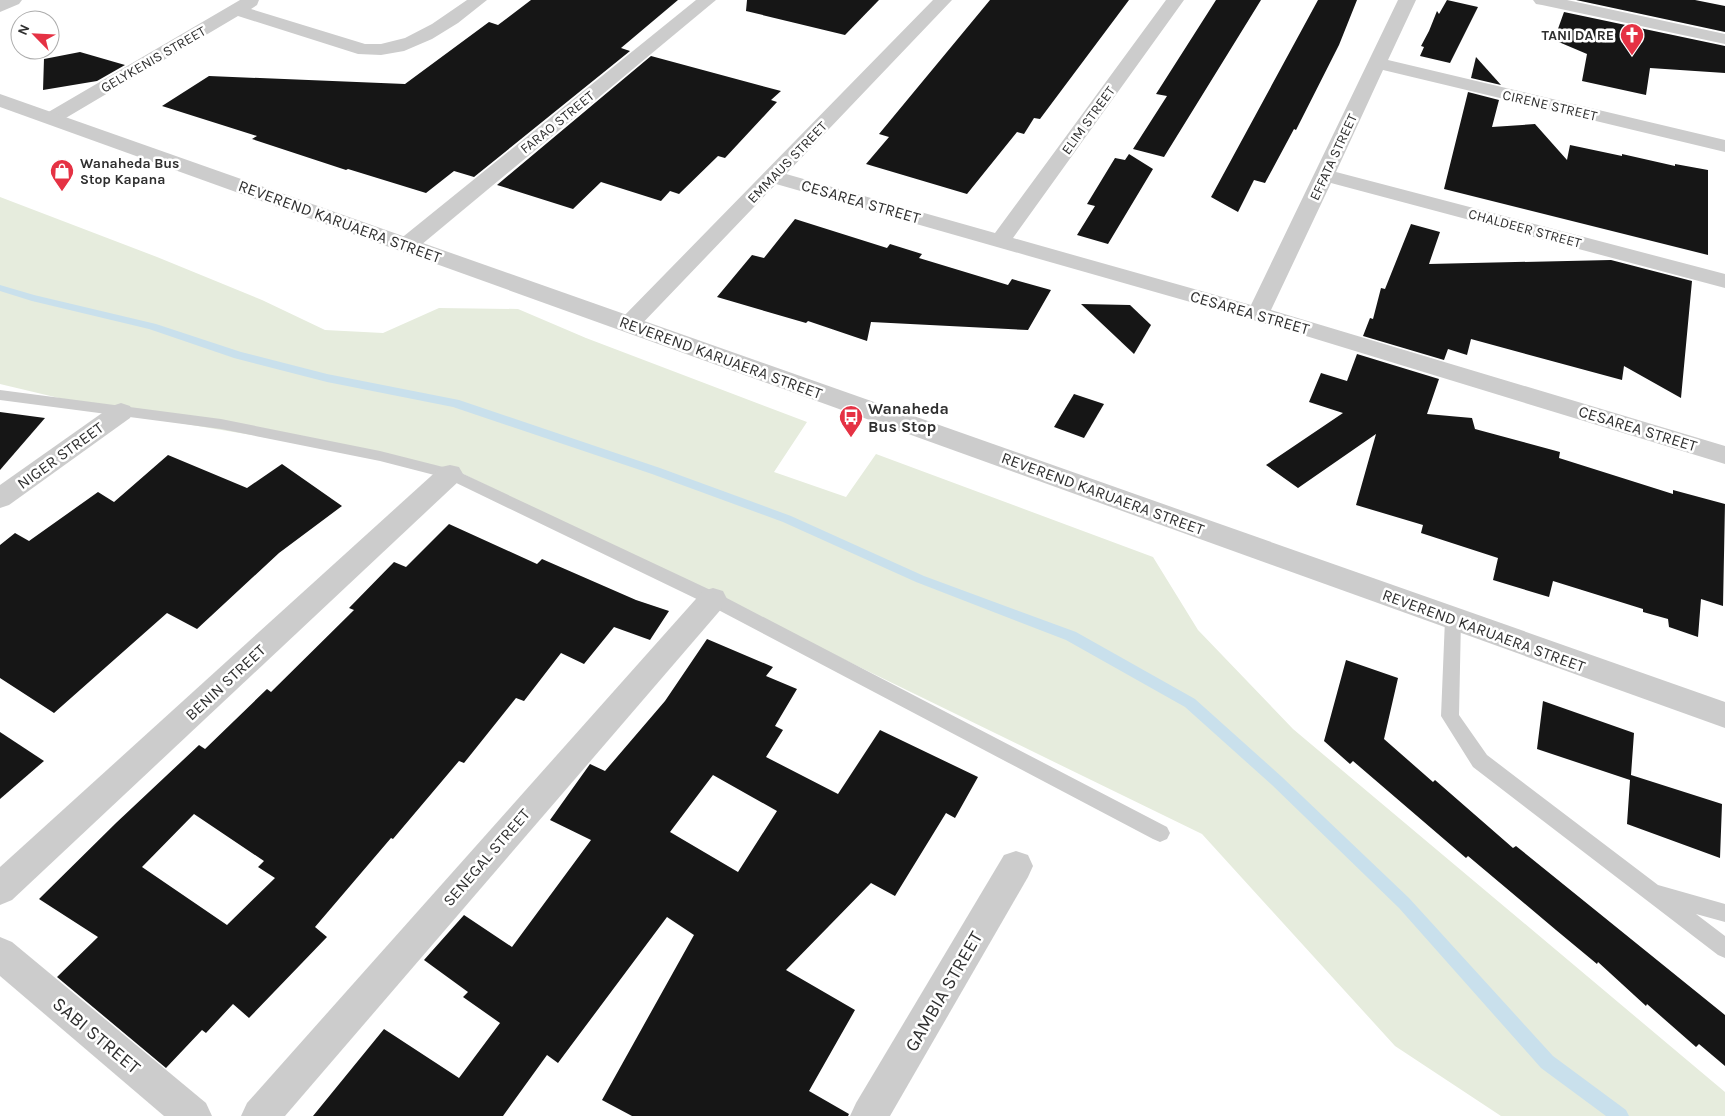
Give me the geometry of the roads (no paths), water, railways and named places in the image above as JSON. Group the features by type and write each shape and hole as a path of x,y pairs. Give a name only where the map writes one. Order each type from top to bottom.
{"street":[{"path":"0,7 13,0"},
{"name":"GELYKENIS STREET","path":"52,118 253,0"},
{"path":"237,10 364,50 383,51 398,48 426,36 478,0"},
{"name":"FARAO STREET","path":"406,245 706,0"},
{"name":"EMMAUS STREET","path":"630,324 943,0"},
{"name":"ELIM STREET","path":"1001,240 1176,0"},
{"name":"EFFATA STREET","path":"1258,314 1406,0"},
{"path":"1542,0 1725,39"},
{"name":"CIRENE STREET","path":"1376,63 1725,146"},
{"name":"REVEREND KARUAERA STREET","path":"0,100 1725,716"},
{"name":"CHALDEER STREET","path":"1325,174 1725,280"},
{"name":"CESAREA STREET","path":"773,177 1258,314 1725,455"},
{"name":"NIGER STREET","path":"0,498 121,412"},
{"name":"BENIN STREET","path":"0,890 450,474"},
{"name":"SENEGAL STREET","path":"260,1116 713,599"},
{"name":"GAMBIA STREET","path":"869,1116 1016,866"},
{"name":"SABI STREET","path":"0,954 193,1116"}],"lane":[{"path":"0,395 221,424 380,456 450,474 713,599 1160,833"},
{"path":"1453,619 1450,716 1480,761 1725,948"},
{"path":"1651,892 1725,913"}],"waterway":[{"path":"0,288 32,298 152,326 238,355 327,378 455,403 656,471 787,519 920,579 1071,636 1190,703 1277,781 1404,903 1547,1062 1620,1116"}],"place":[{"name":"TANI DA RE","path":"1632,56"},
{"name":"Wanaheda Bus Stop Kapana","path":"62,192"},
{"name":"Wanaheda Bus Stop","path":"851,438"}]}
